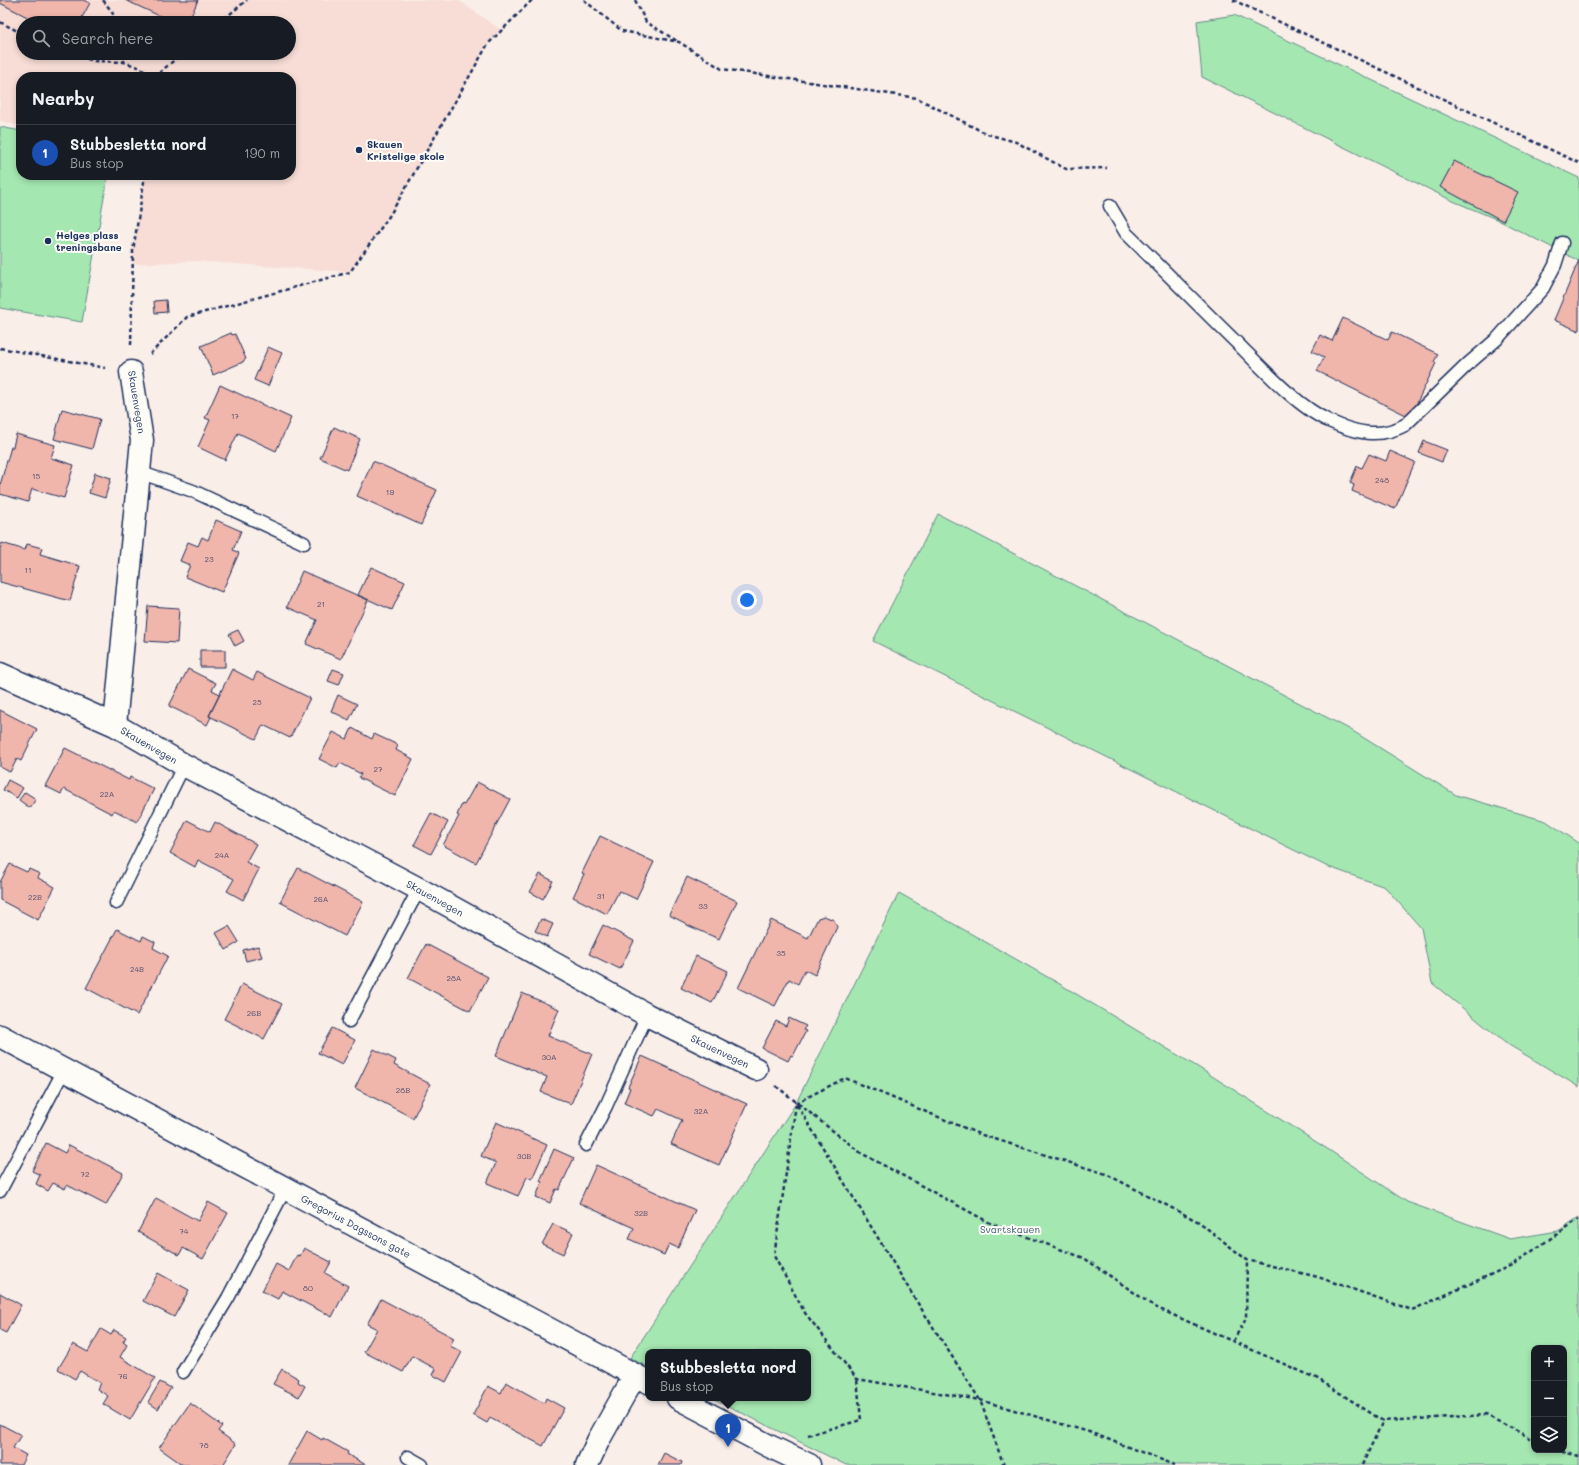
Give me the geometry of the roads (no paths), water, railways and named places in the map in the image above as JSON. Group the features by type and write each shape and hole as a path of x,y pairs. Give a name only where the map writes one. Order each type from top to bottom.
{"street":[{"name":"Skauenvegen","path":"115,725 142,440 131,372"},
{"name":"Skauenvegen","path":"0,674 115,725 184,765 419,889 647,1015 756,1069"},
{"name":"Gregorius Dagssons gate","path":"0,1036 642,1379"},
{"path":"587,1465 598,1441 642,1379"},
{"path":"684,1401 769,1446 809,1465"}],"lane":[{"path":"1110,206 1126,233 1277,382 1308,408 1328,421 1357,432 1379,434 1393,432 1405,425 1468,364 1497,339 1543,288 1555,265 1562,243"},
{"path":"139,472 193,491 304,543"},
{"path":"116,903 184,765"},
{"path":"349,1021 419,889"},
{"path":"586,1145 606,1106 647,1015"},
{"path":"0,1191 64,1070"},
{"path":"183,1372 228,1298 285,1189"},
{"path":"408,1456 422,1465"}],"place":[{"name":"Skauen Kristelige skole","path":"359,150"},
{"name":"Helges plass treningsbane","path":"48,241"},
{"name":"Stubbesletta nord","path":"728,1447"}],"park label":[{"name":"Svartskauen","path":"1010,1229"}]}
